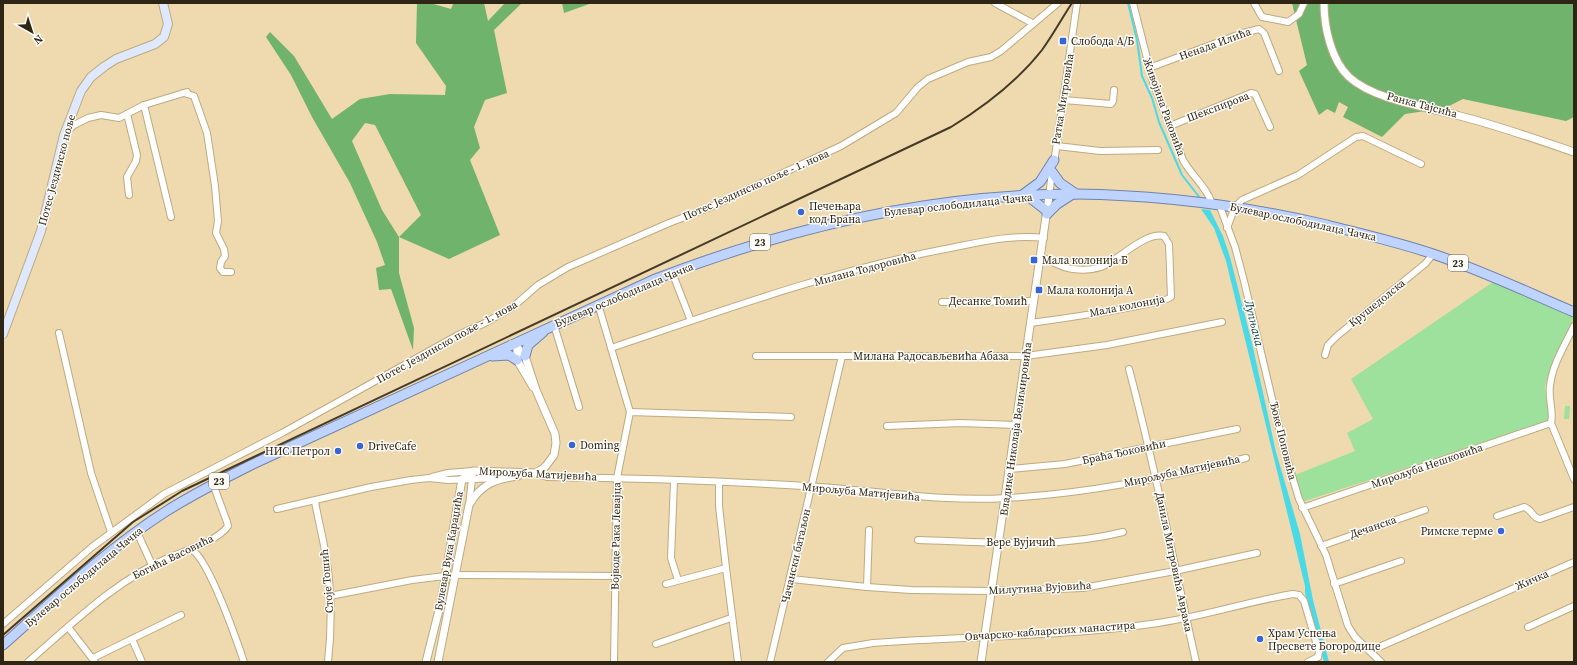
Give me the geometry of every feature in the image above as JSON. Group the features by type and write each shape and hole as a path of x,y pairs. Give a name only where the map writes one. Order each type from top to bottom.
{"main road":[{"name":"Потес Јездинско поље","path":"3,334 41,231 64,135 81,91 91,77 116,59 155,44 164,37 168,24 163,3"},
{"path":"1052,172 1060,183 1074,194 1056,204 1047,213 1025,197 1040,182 1054,160"},
{"name":"Булевар ослободилаца Чачка","path":"3,645 96,564 137,532 181,502 213,484 487,355 516,344 598,304 672,272 712,257 781,236 856,218 922,206 1074,194 1216,204 1274,213 1359,233 1433,254 1524,289 1574,312"},
{"path":"487,355 493,356 509,354 521,358 528,346 550,327"}],"street":[{"path":"995,3 1032,23"},
{"name":"Потес Јездинско поље - 1. нова","path":"3,624 111,532 164,494 282,434 458,335 491,320 522,300 538,286 568,267 669,223 708,208 841,146 896,113 918,87 928,79 968,62 991,57 1001,51 1032,23 1058,3"},
{"name":"Ратка Митровића","path":"1049,196 1078,3"},
{"name":"Живојина Раковића","path":"1133,3 1149,68 1183,160 1190,172 1216,204"},
{"path":"1254,3 1262,17 1288,22 1299,14 1304,3"},
{"name":"Ранка Тајсића","path":"1324,3 1327,29 1337,60 1349,77 1362,86 1388,97 1520,133 1574,152"},
{"name":"Ненада Илића","path":"1149,68 1243,33 1259,29 1264,33 1279,71"},
{"path":"1064,100 1111,104 1113,101 1114,90"},
{"path":"64,135 74,125 88,118 101,116 119,118 144,105 187,92 194,96 207,133 215,186 218,221 216,233 224,249 225,256 221,262 220,268 223,272 231,272"},
{"name":"Шекспирова","path":"1170,126 1251,93 1255,94 1270,127"},
{"path":"144,105 171,217"},
{"path":"127,114 137,155 128,177 128,195"},
{"path":"1227,228 1235,207 1245,198 1298,175 1356,137 1363,136 1421,164"},
{"path":"1057,146 1100,151 1158,150"},
{"name":"Владике Николаја Велимировића","path":"981,662 1049,196"},
{"name":"Ђоке Поповића","path":"1216,204 1235,247 1286,454 1302,508 1322,546 1348,626 1355,637 1381,662"},
{"name":"Мала колонија","path":"1031,323 1139,305 1171,297 1169,244 1168,240 1164,236 1159,235 1148,239 1108,263 1096,268 1068,268 1041,257"},
{"name":"Милана Тодоровића","path":"611,348 743,304 900,259 986,242 1023,237 1044,238"},
{"name":"Крушедолска","path":"1325,355 1328,345 1336,336 1426,263 1433,254"},
{"path":"672,272 691,321"},
{"name":"Десанке Томић","path":"942,302 1034,301"},
{"name":"Војводе Рака Левајца","path":"598,304 630,412 617,478 614,662"},
{"name":"Милана Радосављевића Абаза","path":"756,356 1026,356 1140,339 1222,322"},
{"path":"1574,326 1555,367 1549,394 1553,416 1552,423 1574,479"},
{"path":"550,327 579,407"},
{"path":"59,333 91,472 111,532"},
{"path":"516,344 552,428 556,443 552,459 545,467 536,473"},
{"name":"Чачански батаљон","path":"770,662 791,579 842,356"},
{"name":"Данила Митровића Аврама","path":"1129,369 1150,447 1155,478 1196,662"},
{"path":"630,412 791,417"},
{"name":"Мирољуба Нешковића","path":"1302,508 1552,423"},
{"path":"887,426 1016,424"},
{"name":"Браћа Ђоковићи","path":"1010,469 1065,464 1237,429"},
{"name":"Мирољуба Матијевића","path":"473,475 496,471 524,474 536,473 547,477 617,478 812,486 944,498 1005,498 1087,490 1155,478 1246,458"},
{"path":"277,509 314,502 371,487 429,478 448,472 500,478 524,474"},
{"name":"Булевар Вука Караџића","path":"426,662 446,576 462,479 473,475 456,575 438,662"},
{"path":"429,478 462,479"},
{"path":"469,505 478,492 500,478"},
{"path":"674,481 671,554 678,580"},
{"path":"719,482 719,506 731,618 738,662"},
{"name":"Богића Васовића","path":"28,662 126,580 152,565 192,550 222,533 228,526 213,484"},
{"name":"Стоје Тошић","path":"314,502 325,550 330,596 328,662"},
{"path":"1497,516 1524,507 1529,508 1536,518 1540,519 1574,507"},
{"name":"Дечанска","path":"1322,546 1425,510"},
{"path":"867,587 869,530"},
{"path":"137,532 152,565"},
{"name":"Вере Вујичић","path":"918,540 999,543 1071,542 1123,532"},
{"path":"192,550 201,560 216,589 230,622 244,662"},
{"name":"Милутина Вујовића","path":"791,579 911,590 991,591 1082,588 1175,571 1257,553"},
{"path":"1334,584 1401,561"},
{"name":"Жичка","path":"1370,651 1574,562"},
{"path":"666,584 726,568"},
{"path":"456,575 615,576"},
{"path":"330,596 412,580 446,576"},
{"name":"Овчарско-кабларских манастира","path":"828,662 843,648 873,643 1096,630 1187,619 1289,594 1299,595 1306,605 1320,660"},
{"path":"1528,627 1574,606"},
{"path":"68,627 94,660 181,615"},
{"path":"656,644 731,618"},
{"path":"132,639 142,662"},
{"path":"1308,662 1320,660"}],"green space":[{"path":"417,3 430,3 451,9 453,4 484,3 488,21 505,3 522,3 494,30 507,93 485,100 474,127 480,148 470,160 500,235 449,259 399,237 399,273 414,328 413,350 391,289 379,290 376,268 385,265 377,242 350,183 312,117 291,75 266,37 270,32 294,56 332,119 360,99 390,94 445,95 446,86 416,43","holes":["365,123 375,125 421,215 399,237 382,210 352,141"]},
{"path":"562,3 592,3 564,13"},
{"path":"1292,3 1574,3 1574,117 1566,121 1463,99 1445,108 1405,114 1382,137 1343,117 1348,107 1339,102 1335,113 1327,109 1319,115 1299,71 1307,65"},
{"path":"1493,282 1574,317 1549,371 1545,387 1549,421 1302,502 1295,475 1355,451 1347,433 1373,419 1351,379"},
{"path":"1565,406 1570,406 1569,419 1564,419"}],"water":[{"path":"1201,209 1210,210 1223,236 1230,257 1252,343 1276,452 1300,534 1313,600 1329,662 1324,662 1305,593 1305,586 1226,261 1214,228"}],"waterway":[{"name":"Лупњача","path":"1128,3 1137,40 1142,76 1152,98 1159,122 1182,175 1200,198"}],"railway":[{"path":"3,635 133,522 182,491 951,127 1000,93 1022,73 1042,50 1072,3"}],"place":[{"name":"Слобода А/Б","path":"1063,41"},
{"name":"Печењара код Брана","path":"801,212"},
{"name":"Мала колонија Б","path":"1034,260"},
{"name":"Мала колонија А","path":"1039,290"},
{"name":"Doming","path":"572,445"},
{"name":"DriveCafe","path":"360,446"},
{"name":"НИС Петрол","path":"338,451"},
{"name":"Римске терме","path":"1501,531"},
{"name":"Храм Успења Пресвете Богородице","path":"1260,639"}]}
